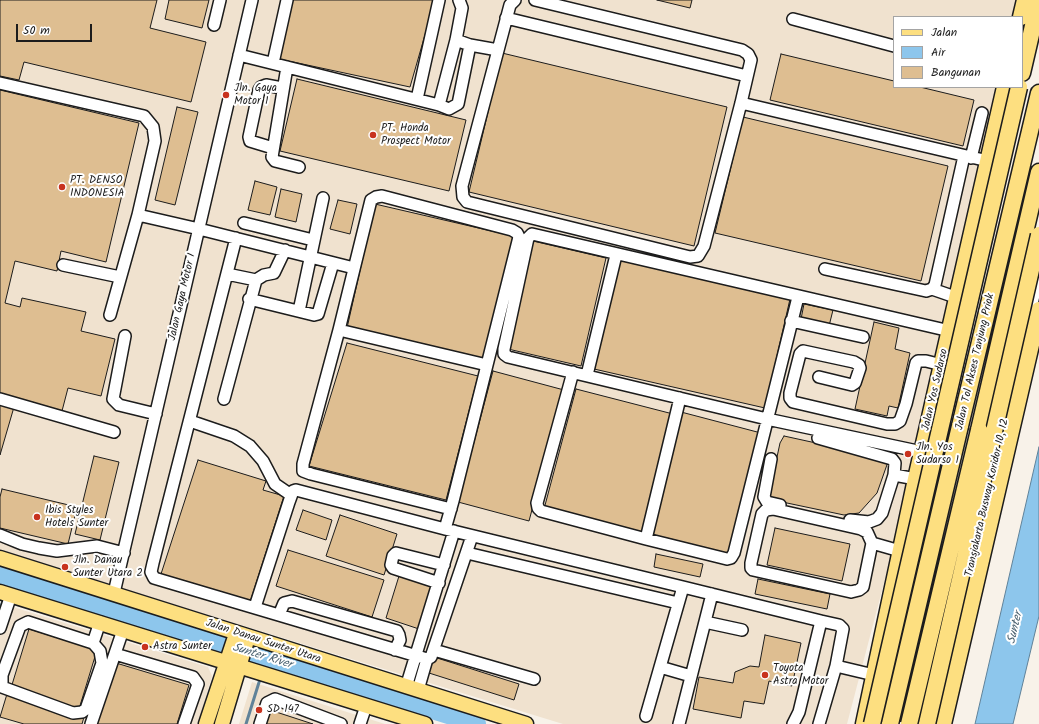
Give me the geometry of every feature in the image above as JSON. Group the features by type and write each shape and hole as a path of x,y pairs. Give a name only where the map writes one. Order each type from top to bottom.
{"highway":[{"path":"1021,16 1025,0"},
{"path":"1023,69 1039,0"},
{"name":"Jalan Yos Sudarso","path":"864,724 869,694 900,551 1005,88"},
{"path":"872,724 1019,88"},
{"name":"Jalan Tol Akses Tanjung Priok","path":"890,724 1039,93"},
{"name":"Jalan Tol Akses Tanjung Priok","path":"909,724 1039,172"},
{"path":"927,724 1039,235"},
{"path":"943,724 1039,310"},
{"path":"878,657 878,666 883,678 895,688 910,693 926,693 945,683 952,675 958,663"},
{"name":"Jalan Yos Sudarso","path":"858,724 869,694"}],"main road":[{"name":"Jalan Danau Sunter Utara","path":"0,558 114,593 238,650 262,674 425,724"},
{"name":"Jalan Danau Sunter Utara","path":"5,593 123,630 238,650 412,688 526,724"},
{"path":"206,724 238,650"},
{"path":"222,724 238,650"}],"street":[{"path":"214,25 220,0"},
{"name":"Jalan Gaya Motor I","path":"114,593 252,0"},
{"path":"273,63 287,0"},
{"path":"417,99 439,0"},
{"path":"438,106 456,40 462,8 459,0"},
{"path":"515,0 510,5 506,18 462,186 462,192 467,202 690,257 698,256 704,246 741,103 751,60 748,54 742,50 535,0"},
{"path":"506,18 747,76"},
{"path":"793,20 893,46"},
{"path":"456,40 470,45 498,50"},
{"path":"239,55 417,99 449,109 458,104 470,45"},
{"path":"287,67 282,88 272,157 275,161 299,167"},
{"path":"0,84 144,116 154,127 155,141 138,215 110,315"},
{"path":"273,148 250,141 249,137 261,86 266,85 282,88"},
{"path":"741,103 988,161"},
{"path":"825,269 926,291 932,289 935,286 968,157 982,113"},
{"path":"426,655 450,530 451,509 518,237 517,232 389,198 376,197 371,200 339,330 303,464 303,470 311,474 451,509"},
{"path":"299,311 323,198"},
{"path":"138,215 354,268"},
{"path":"244,223 313,240"},
{"path":"922,452 767,419 508,357 504,354 504,349 528,238 532,234 616,255 950,331"},
{"path":"236,238 151,572 154,578 395,650 426,655 534,679"},
{"path":"224,399 249,299 256,280 264,275 274,273 285,250"},
{"path":"588,375 616,255"},
{"path":"249,299 314,315 318,314 333,263"},
{"path":"63,265 120,277"},
{"name":"Transjakarta Busway Koridor 10, 12","path":"936,724 1039,273"},
{"path":"227,274 256,280"},
{"path":"932,289 958,298"},
{"path":"573,372 538,508 541,511 646,539 727,559 731,558 734,554 798,297"},
{"path":"792,321 863,337"},
{"path":"339,330 487,365"},
{"path":"126,336 113,399 119,405 156,414"},
{"path":"819,377 852,385 855,383 860,368 859,365 854,362 803,351 800,354 790,393 790,398 793,402 887,424 895,424 900,421 906,404 916,363 918,361 926,361 942,365"},
{"path":"646,539 680,398"},
{"path":"0,399 114,432"},
{"path":"190,421 234,436 250,446 263,461 275,484 291,495"},
{"path":"771,459 764,497 767,502 844,519 869,522 877,519 882,513 894,474 895,463 892,459 818,438"},
{"path":"894,474 916,479"},
{"path":"255,607 291,495 293,492 299,490 472,536 839,625 843,629 836,666 819,724"},
{"path":"872,543 863,587 859,590 851,592 753,570 750,563 762,514 766,510 773,509 861,528 867,532 872,543 900,551"},
{"path":"0,535 22,544 57,551 97,546 124,553"},
{"path":"412,688 467,553 472,536"},
{"path":"439,584 393,568 391,565 393,556 396,553 444,565"},
{"path":"467,553 678,603"},
{"path":"646,716 683,587"},
{"path":"0,628 5,593"},
{"path":"679,724 712,594"},
{"path":"279,615 284,603 292,601 397,631 400,640 395,650"},
{"path":"793,724 798,712 821,621"},
{"path":"28,622 93,644 100,651 102,663 86,709 82,712 73,713 5,690 0,682 1,675 20,626 28,622"},
{"path":"93,644 100,622"},
{"path":"705,622 742,630"},
{"path":"91,724 123,630"},
{"path":"115,654 193,677 198,684 184,724"},
{"path":"836,666 874,675"},
{"path":"660,667 692,676"},
{"path":"260,724 267,704 275,700 341,724"},
{"path":"360,724 366,706"}],"shaded area":[{"path":"0,0 1024,0 1020,16 893,16 893,88 1005,88 950,331 847,724 563,724 0,551"},
{"path":"0,603 208,667 212,676 198,724 0,724"},
{"path":"252,682 385,724 239,724"}],"water":[{"name":"Sunter","path":"1039,447 1039,616 1013,724 975,724"}],"building":[{"path":"0,0 157,0 150,28 206,42 191,102 24,62 19,80 0,76"},
{"path":"169,0 209,0 202,28 165,19"},
{"path":"292,0 435,0 410,87 279,59"},
{"path":"657,0 692,0 690,8"},
{"path":"502,53 727,107 694,246 469,192"},
{"path":"781,54 893,81 893,88 924,88 974,100 963,146 770,100"},
{"name":"PT. Honda Prospect Motor","path":"297,79 466,120 449,191 280,151"},
{"name":"PT. DENSO INDONESIA","path":"0,90 139,123 106,262 61,251 57,271 15,261 5,303 20,307 22,298 86,312 81,331 115,339 101,396 68,388 62,411 0,396"},
{"path":"177,107 198,112 175,205 155,200"},
{"path":"743,117 948,166 921,281 715,233"},
{"path":"255,181 277,187 270,215 248,210"},
{"path":"281,189 302,194 296,222 275,217"},
{"path":"338,200 357,204 350,234 330,229"},
{"path":"375,204 513,236 484,359 347,328"},
{"path":"533,241 606,258 581,366 508,349"},
{"path":"619,260 790,299 765,408 594,369"},
{"path":"804,304 833,310 829,326 801,319"},
{"path":"874,322 899,328 895,349 910,353 898,408 889,406 887,416 855,409"},
{"path":"347,343 478,376 446,500 309,466"},
{"path":"493,371 564,390 529,521 458,502"},
{"path":"576,389 673,414 641,535 544,509"},
{"path":"0,403 14,407 0,455"},
{"path":"681,412 761,433 728,555 649,534"},
{"path":"784,436 889,459 877,493 859,513 844,515 768,499 780,443"},
{"path":"94,456 119,462 100,540 75,534"},
{"path":"198,460 266,481 263,490 284,496 250,602 161,574"},
{"name":"Ibis Styles Hotels Sunter","path":"2,489 77,507 68,544 0,528 0,497"},
{"path":"303,510 332,520 326,540 296,530"},
{"path":"340,515 397,534 384,575 326,556"},
{"path":"775,528 850,544 842,581 767,565"},
{"path":"288,550 384,580 372,617 276,586"},
{"path":"656,554 703,564 700,577 654,567"},
{"path":"399,576 433,587 419,629 386,618"},
{"path":"758,579 830,594 827,609 755,594"},
{"path":"29,629 97,650 79,709 11,688"},
{"name":"Toyota Astra Motor","path":"765,635 801,643 792,686 769,681 764,704 744,701 741,718 693,709 699,677 733,683 735,672 750,666 759,667"},
{"path":"434,657 519,684 514,700 429,673"},
{"path":"116,663 189,685 177,724 97,724"},
{"path":"7,694 84,717 82,724 24,724 0,717"},
{"path":"270,710 313,724 266,724"}],"waterway":[{"name":"Sunter River","path":"0,575 477,724"},
{"path":"7,590 11,579"},
{"path":"0,609 4,598"},
{"path":"263,669 267,658"},
{"path":"246,724 261,676"}],"place":[{"name":"Jln. Gaya Motor 1","path":"226,95"},
{"name":"PT. Honda Prospect Motor","path":"373,135"},
{"name":"PT. DENSO INDONESIA","path":"62,187"},
{"name":"Jln. Yos Sudarso 1","path":"908,454"},
{"name":"Ibis Styles Hotels Sunter","path":"37,517"},
{"name":"Jln. Danau Sunter Utara 2","path":"65,567"},
{"name":"Astra Sunter","path":"145,647"},
{"name":"Toyota Astra Motor","path":"765,675"},
{"name":"SD 147","path":"259,710"}]}
